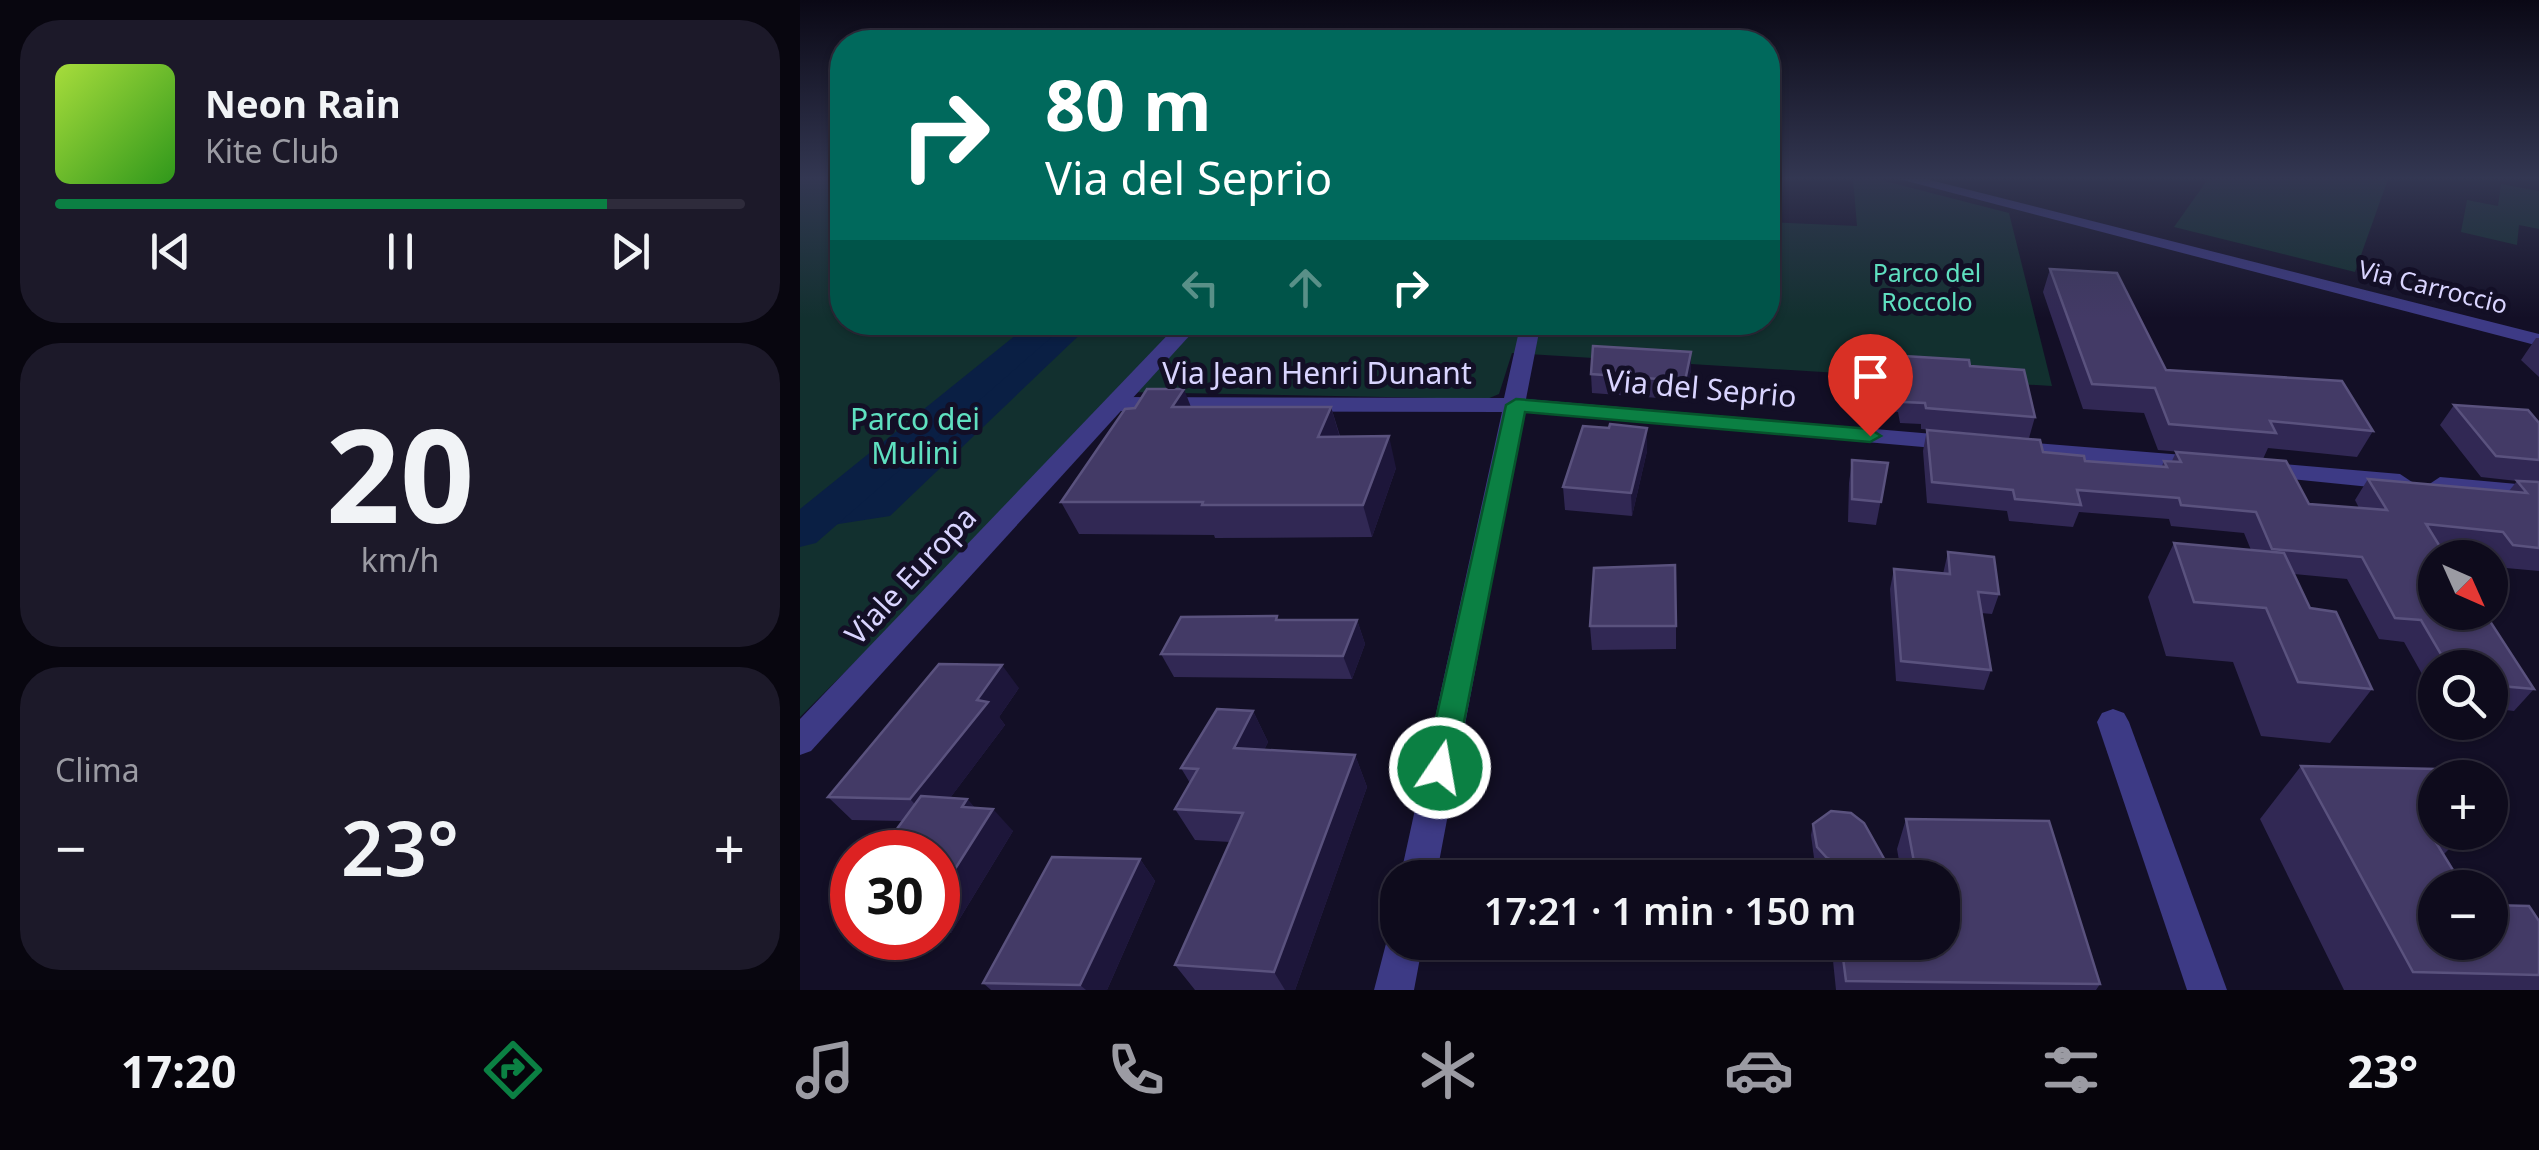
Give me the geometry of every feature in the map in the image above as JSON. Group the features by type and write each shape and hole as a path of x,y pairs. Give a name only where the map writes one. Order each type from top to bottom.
{"street":[{"name":"Via Carroccio","path":"2089,225 2539,340"},
{"name":"Viale Europa","path":"800,741 1180,335"},
{"path":"1422,860 1529,335"},
{"name":"Via Jean Henri Dunant","path":"1118,404 1516,405"},
{"name":"Via del Seprio","path":"1516,405 2539,494"},
{"path":"2113,722 2208,990"},
{"path":"1394,990 1400,960"}],"green space":[{"path":"800,225 830,225 830,335 1780,335 1780,225 2012,225 2052,386 1512,353 1499,394 1487,399 1125,392 800,717"},
{"path":"2175,225 2372,225 2355,272"},
{"path":"2462,225 2519,225 2517,245 2461,232"}],"water":[{"path":"1028,335 1079,335 890,516 813,528"}],"building":[{"path":"2050,269 2117,273 2166,370 2342,381 2373,431 2270,421 2276,433 2169,424 2155,388 2092,384"},
{"path":"1593,346 1691,352 1685,381 1591,374"},
{"path":"1887,355 1969,360 1970,366 2024,370 2035,417 1926,408 1925,403 1904,402 1902,392 1890,391"},
{"path":"1147,389 1184,389 1172,407 1331,407 1318,437 1389,436 1363,505 1061,502 1125,409 1135,408"},
{"path":"2454,405 2528,410 2539,423 2539,460 2496,456"},
{"path":"1610,424 1647,428 1631,493 1563,487 1583,426 1609,428"},
{"path":"1927,430 2040,440 2043,452 2084,456 2085,461 2167,467 2164,461 2181,462 2176,452 2286,461 2309,504 2387,510 2368,479 2527,493 2517,481 2539,482 2539,548 2513,545 2503,532 2426,524 2436,540 2418,540 2418,620 2395,618 2362,557 2272,549 2256,512 2181,505 2179,498 2077,490 2081,505 2015,499 2013,490 1932,482"},
{"path":"1852,460 1888,463 1881,502 1852,499"},
{"path":"2174,543 2284,553 2310,608 2336,612 2372,689 2298,682 2266,608 2194,602"},
{"path":"1948,552 1994,557 1999,594 1978,592 1991,670 1901,661 1894,569 1950,574"},
{"path":"1675,565 1676,626 1590,626 1594,568"},
{"path":"1277,616 1276,620 1357,620 1343,656 1161,654 1181,617"},
{"path":"2427,630 2496,630 2534,689 2508,687 2508,650 2438,650"},
{"path":"939,664 1002,665 977,700 988,702 910,799 828,797"},
{"path":"1217,709 1253,711 1234,748 1355,755 1274,972 1175,965 1243,813 1175,809 1198,769 1181,768"},
{"path":"2301,766 2418,769 2418,850 2441,850 2453,870 2418,870 2418,960 2508,960 2508,905 2529,906 2539,921 2539,975 2413,972"},
{"path":"921,796 967,799 962,807 993,809 960,861 960,830 896,830"},
{"path":"1831,811 1851,813 1864,823 1885,860 1827,858 1817,847 1813,824"},
{"path":"1906,819 2049,821 2100,984 1846,981 1843,960 1960,960 1960,860 1914,860"},
{"path":"1052,857 1140,859 1080,985 983,983"}],"waterway":[{"path":"800,532 1037,335"}],"route":[{"path":"1440,768 1516,405 1870,436"}],"park label":[{"name":"Parco del Roccolo","path":"1927,288"},
{"name":"Parco dei Mulini","path":"915,437"}]}
